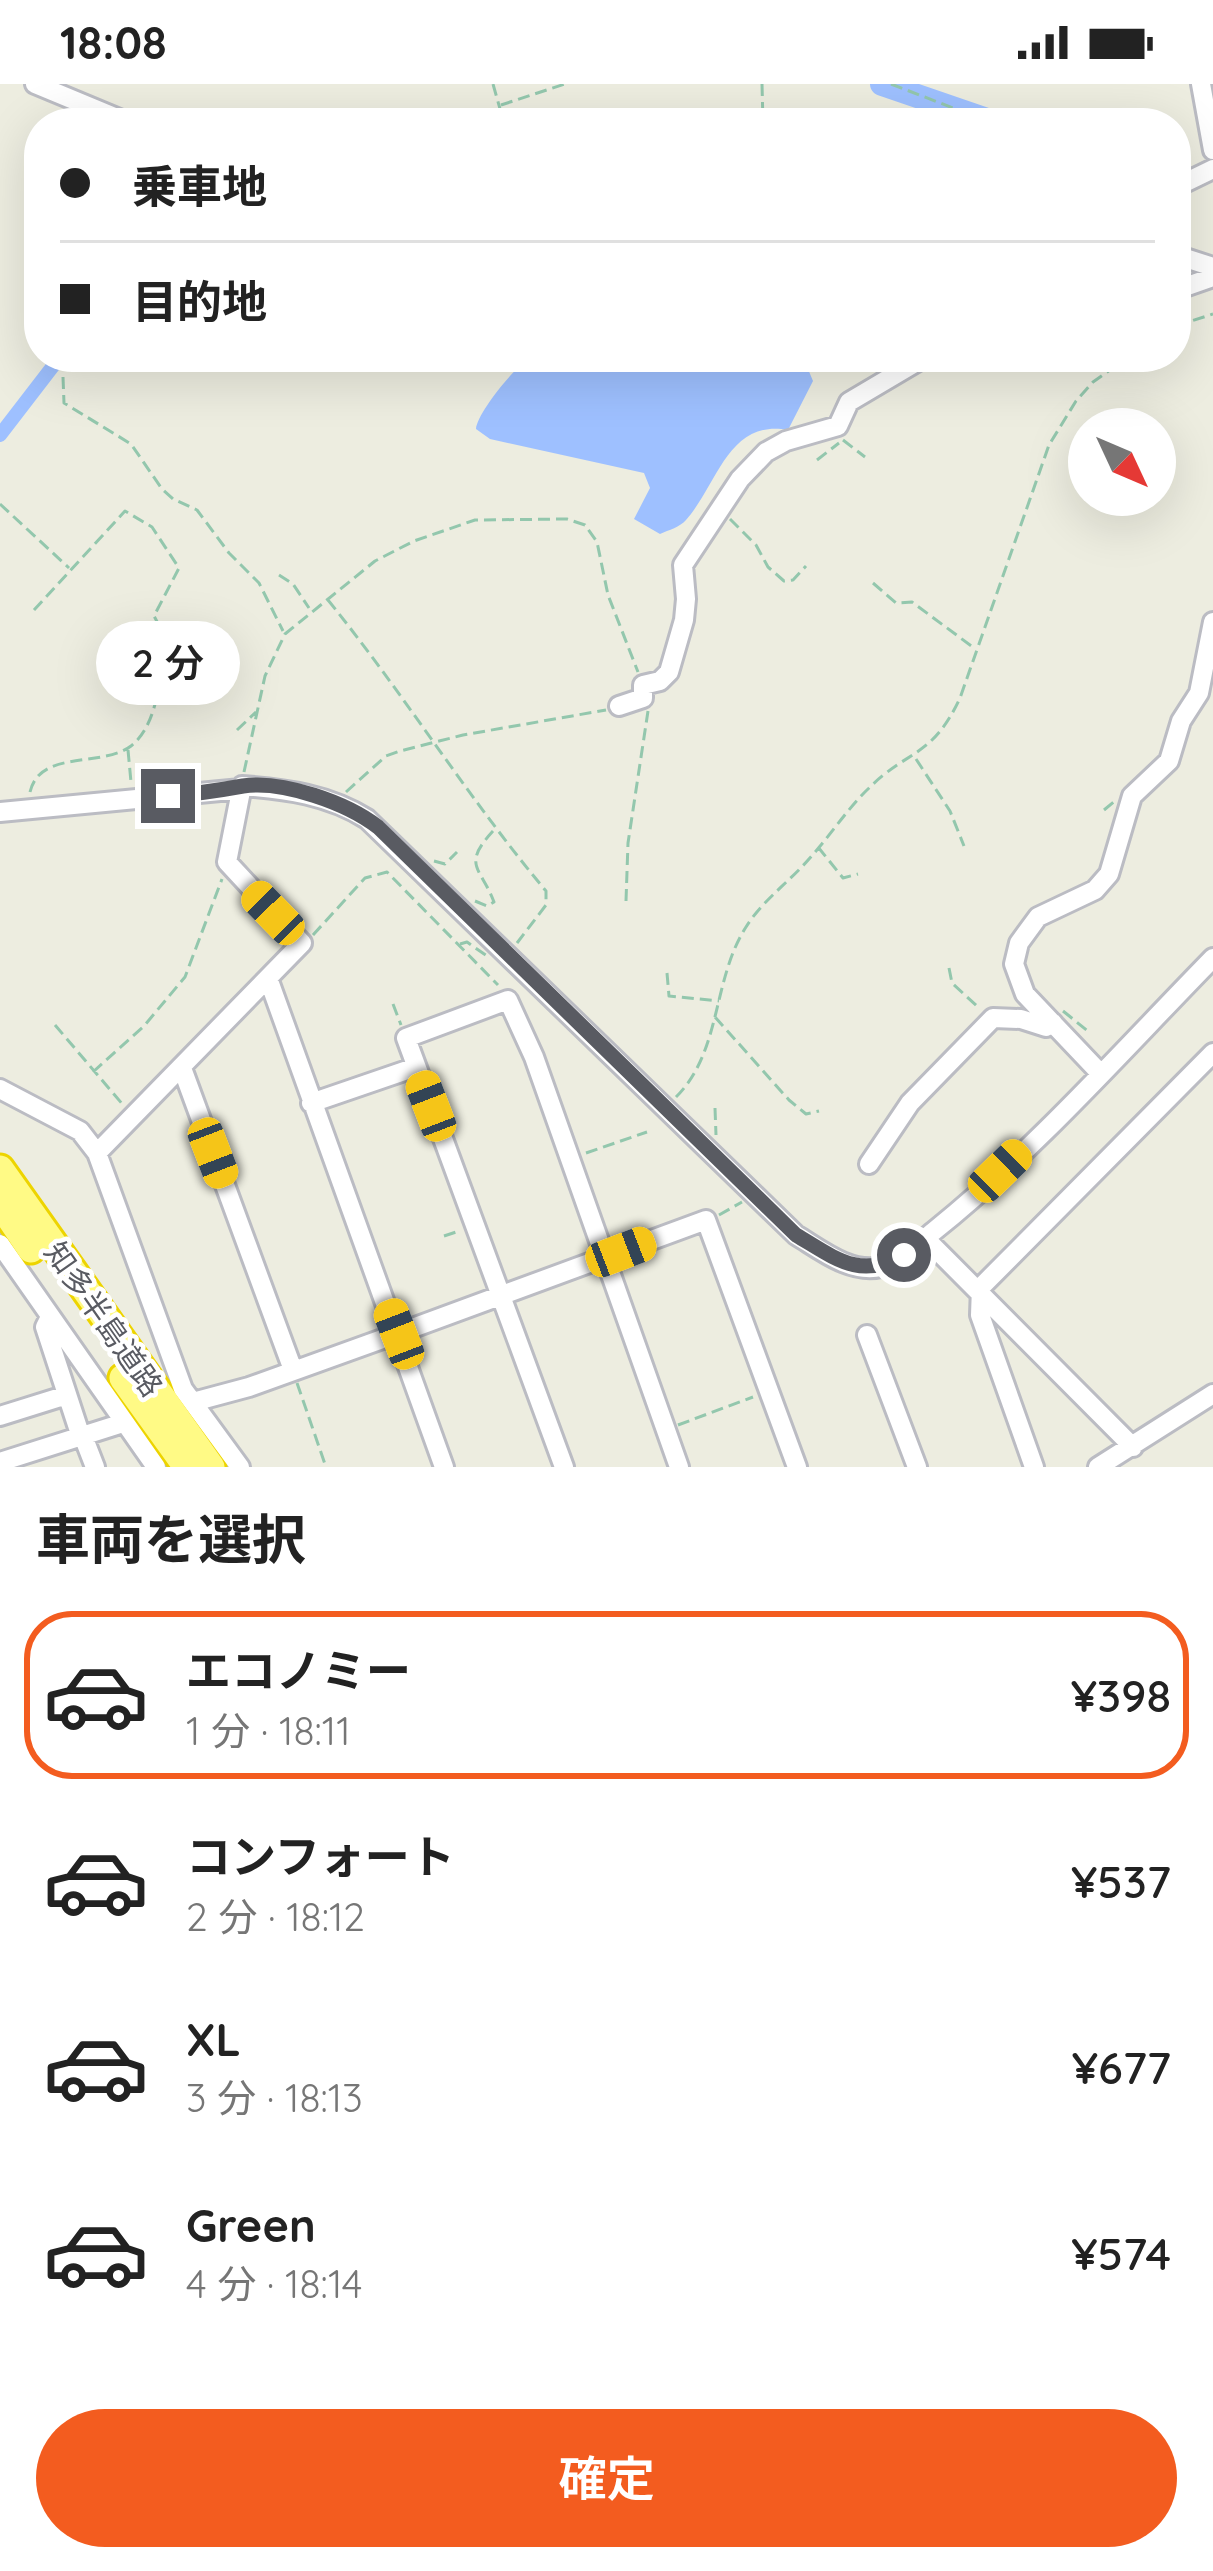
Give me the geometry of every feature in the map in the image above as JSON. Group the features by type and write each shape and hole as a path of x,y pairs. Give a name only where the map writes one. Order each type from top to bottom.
{"highway":[{"name":"知多半島道路","path":"0,1169 211,1467"},
{"name":"知多半島道路","path":"0,1203 187,1467"}],"street":[{"path":"35,84 92,108"},
{"path":"1201,84 1210,144"},
{"path":"619,706 669,672 684,620 683,565 740,479 766,452 786,441 841,433 849,402 900,372"},
{"path":"1100,1073 1017,981 1014,964 1019,943 1038,917 1095,890 1109,874 1132,796 1169,761 1180,721 1199,693 1213,622"},
{"path":"98,1153 302,943 227,862 241,788"},
{"path":"0,812 241,788 278,789 335,801 367,819 401,850 796,1235 844,1264 882,1267 967,1204 1213,958"},
{"path":"268,978 444,1467"},
{"path":"564,1467 406,1038 508,1000 534,1058 679,1467"},
{"path":"869,1164 910,1102 993,1018 1021,1019 1046,1027 1053,1023"},
{"path":"1034,1467 980,1315 981,1287 1213,1053"},
{"path":"311,1103 416,1067"},
{"path":"182,1068 293,1370"},
{"path":"0,1089 80,1131 98,1153 183,1389 240,1467"},
{"path":"193,1402 399,1334 706,1220 797,1467"},
{"path":"925,1238 1133,1447"},
{"path":"3,1257 156,1467"},
{"path":"50,1317 45,1327 95,1467"},
{"path":"867,1335 917,1467"},
{"path":"0,1416 67,1395"},
{"path":"1110,1464 1209,1404"},
{"path":"0,1462 123,1423"}],"path":[{"path":"493,84 502,108"},
{"path":"501,105 565,84"},
{"path":"891,84 953,108"},
{"path":"666,1108 699,1070 736,943 746,927 871,785 945,728 1055,433 1093,382 1107,372"},
{"path":"63,377 64,403 131,445 172,499 197,510 259,583 285,634"},
{"path":"817,460 841,433 865,457"},
{"path":"724,503 732,522 749,536 776,575 788,582 806,566"},
{"path":"0,504 71,570"},
{"path":"34,610 125,511 152,527 179,568 154,616 162,631"},
{"path":"241,788 272,655 285,634 326,598 404,545 476,520 579,522 597,542 608,595 643,692 649,725 628,843 626,902"},
{"path":"279,575 293,584 311,611"},
{"path":"873,583 896,603 912,602 976,650"},
{"path":"326,598 374,656 392,690 436,742 548,896 508,955"},
{"path":"27,808 32,782 49,767 128,748 148,724 162,675"},
{"path":"335,801 386,756 619,706"},
{"path":"237,730 256,712"},
{"path":"128,748 128,800"},
{"path":"914,756 950,811 964,846"},
{"path":"470,898 487,906 494,902 474,863 477,851 495,829"},
{"path":"818,847 842,878 858,874"},
{"path":"401,850 441,864 457,852"},
{"path":"93,1072 144,1026 192,966 227,862"},
{"path":"302,943 364,878 387,872 508,1000"},
{"path":"949,968 952,983 993,1018"},
{"path":"667,974 669,996 719,1001"},
{"path":"393,1004 406,1038"},
{"path":"715,1017 800,1110 819,1112"},
{"path":"55,1025 134,1116"},
{"path":"568,1159 647,1132"},
{"path":"706,1220 735,1208 752,1192"},
{"path":"293,1370 326,1467"},
{"path":"665,1430 768,1391"}],"water":[{"path":"514,372 809,372 813,381 788,430 768,429 738,444 686,520 660,534 634,519 650,488 644,473 490,439 476,429"}],"waterway":[{"path":"882,84 952,108"},
{"path":"0,435 48,372"}],"route":[{"path":"168,796 242,786 335,801 354,810 378,827 796,1235 844,1264 859,1267 882,1267 904,1255"}]}
